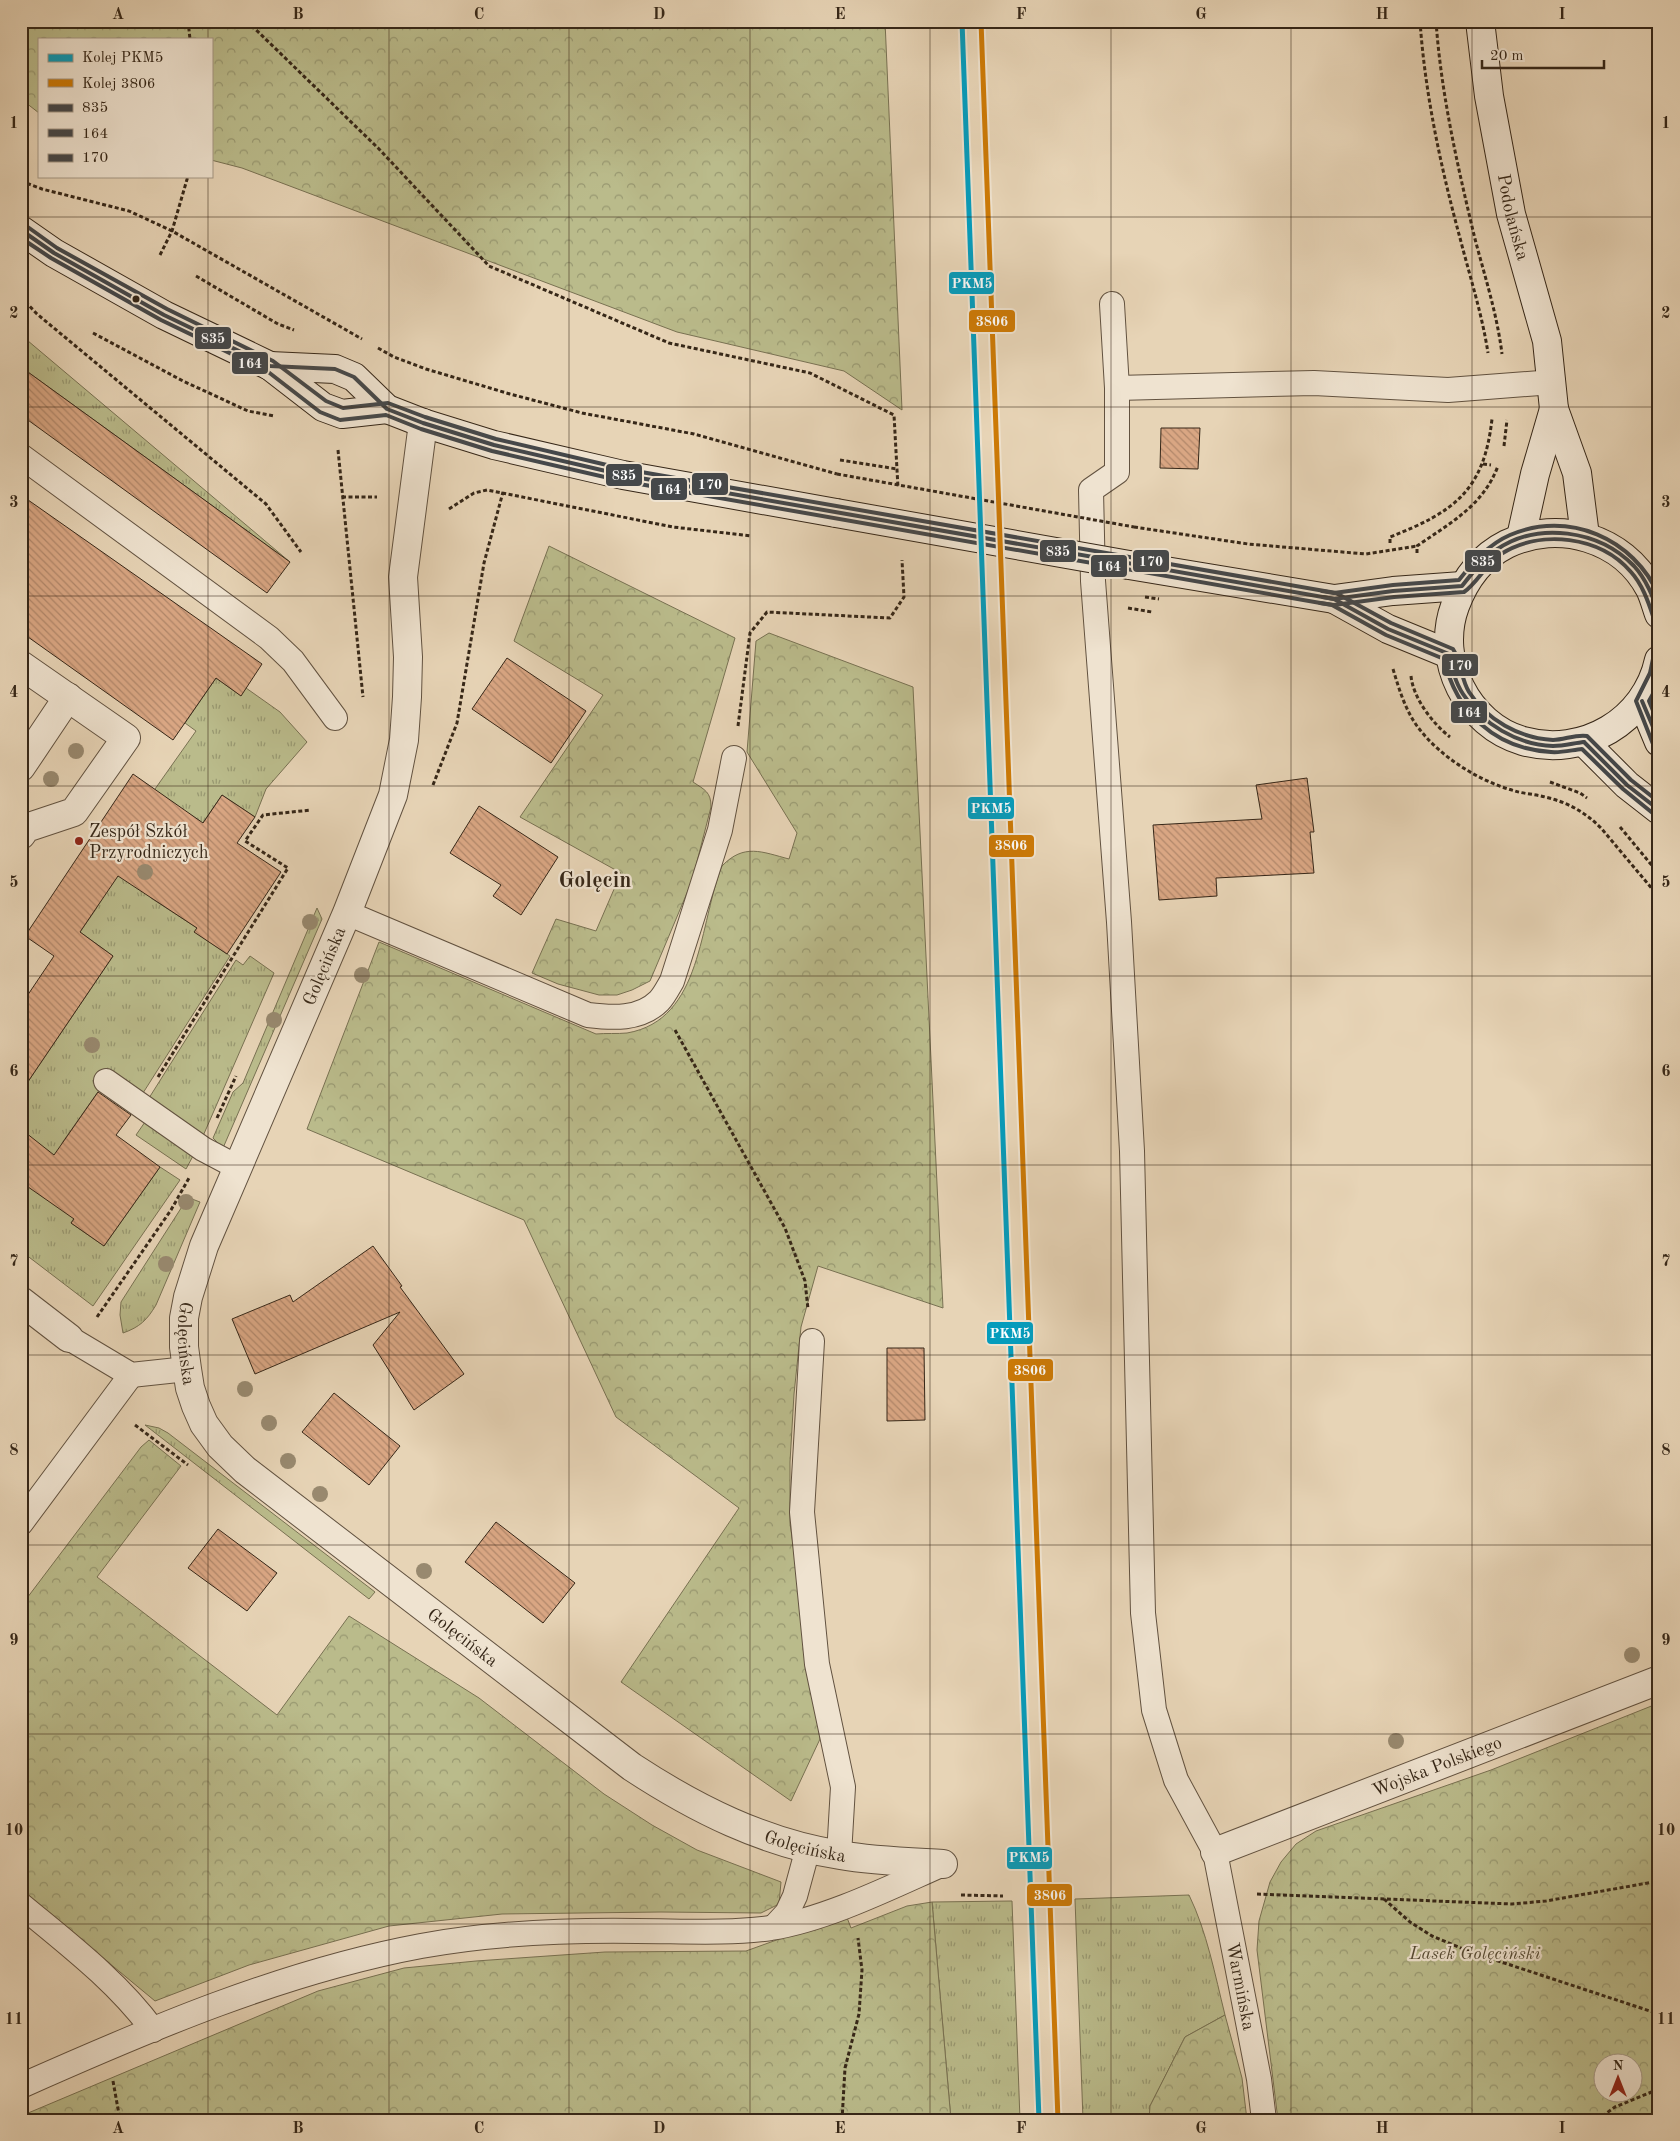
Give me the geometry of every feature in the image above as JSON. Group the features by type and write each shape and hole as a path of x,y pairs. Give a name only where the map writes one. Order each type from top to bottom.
{"street":[{"name":"Podolańska","path":"1480,21 1489,96 1511,214 1547,341 1554,409 1577,473 1585,536"},
{"path":"21,230 54,253 164,315 270,366 323,407 342,414 387,409"},
{"path":"270,366 335,368 354,377 387,409 494,446 596,470 1129,565 1334,599 1393,590 1462,586"},
{"name":"Podolańska","path":"1521,537 1535,474 1554,409"},
{"name":"Golęcińska","path":"423,423 403,577 408,657 407,697 404,740 393,795 347,913 204,1246 188,1297 184,1318 184,1347 190,1388 204,1424 220,1446 245,1470 632,1767 669,1791 733,1824 785,1843 840,1855 889,1861 943,1864"},
{"path":"1659,614 1650,590 1634,566 1611,548 1585,536 1553,532 1521,537 1497,549 1485,559 1462,586 1450,619 1449,654 1456,681 1472,707 1496,728 1523,741 1554,746 1584,742 1607,732 1626,718 1642,701 1656,675 1659,660"},
{"path":"1334,599 1388,629 1449,654"},
{"path":"21,665 126,738 74,812 23,829"},
{"path":"21,767 68,698"},
{"path":"1642,701 1659,742"},
{"path":"1584,742 1628,785 1659,810"},
{"path":"21,1302 69,1338"},
{"name":"Wojska Polskiego","path":"1215,1852 1659,1680"}],"lane":[{"path":"1112,304 1117,388 1314,384 1448,390 1552,382"},
{"name":"Warmińska","path":"1117,388 1117,472 1091,490 1092,581 1118,912 1132,1151 1143,1613 1154,1710 1176,1780 1215,1852 1259,2078 1264,2120"},
{"path":"21,456 269,638 292,661 335,718"},
{"path":"347,913 588,1016 615,1018 639,1014 658,1001 672,981 720,830 734,758"},
{"path":"106,1081 203,1149 237,1167"},
{"path":"69,1338 131,1375 187,1369"},
{"path":"812,1341 802,1512 817,1664 843,1787 840,1855"},
{"path":"21,1523 131,1375"},
{"path":"774,1927 788,1913 795,1896 808,1848"},
{"path":"21,2086 108,2047 286,1981 330,1968 421,1946 552,1932 728,1933 774,1927 814,1916 853,1902 943,1864"},
{"path":"21,1905 80,1954 136,2007 153,2030"}],"path":[{"path":"188,21 190,38"},
{"path":"247,21 379,148 489,266 669,343 810,373 894,415 898,488"},
{"path":"1420,21 1429,92 1445,176 1478,300 1488,354 1507,414 1502,450"},
{"path":"1390,543 1390,537 1421,525 1442,513 1462,496 1478,477 1490,440 1499,387 1498,327 1460,174 1445,91 1436,21"},
{"path":"160,256 172,231 187,178"},
{"path":"21,180 42,189 128,210 172,231 394,357 418,366 546,404 582,413 694,434 837,474 1248,544 1366,554 1417,546 1454,521 1477,502 1491,483 1500,459"},
{"path":"196,276 278,324 296,331"},
{"path":"21,297 37,314 266,504 301,552"},
{"path":"93,333 183,382 248,411 280,417"},
{"path":"337,442 364,706"},
{"path":"840,460 896,469"},
{"path":"1483,464 1491,465"},
{"path":"444,514 453,505 474,493 487,490 664,526 758,537"},
{"path":"430,793 457,723 484,563 503,492"},
{"path":"342,497 378,497"},
{"path":"1417,546 1417,556"},
{"path":"734,758 750,633 767,612 890,618 904,597 901,557"},
{"path":"1391,665 1404,701 1417,725 1444,754 1467,770 1497,785 1561,801 1590,817 1659,897"},
{"path":"141,1105 288,868 245,841 263,815 311,810"},
{"path":"1590,817 1595,812"},
{"path":"658,1001 784,1228 805,1281 812,1341"},
{"path":"1222,1893 1512,1904 1546,1902 1659,1881"},
{"path":"1384,1899 1410,1922 1432,1936 1468,1950 1659,2014"},
{"path":"842,2120 845,2068 859,2014 862,1970 853,1902"},
{"path":"1598,2120 1615,2107 1659,2089"}],"green space":[{"path":"21,21 885,21 902,410 844,371 677,332 242,168 212,160 212,38 38,38 38,112 21,99"},
{"path":"21,335 290,562 21,367"},
{"path":"549,546 735,638 693,782 704,789 710,798 711,807 692,881 650,981 617,995 599,995 558,984 532,973 556,919 596,931 621,873 520,817 603,695 514,641"},
{"path":"769,633 913,687 943,1308 818,1266 801,1327 794,1394 790,1462 790,1523 820,1739 791,1801 621,1682 739,1508 616,1417 524,1220 307,1129 379,942 596,1034 627,1033 652,1024 671,1009 684,989 694,966 714,889 722,866 738,854 754,851 789,859 797,833 747,752 756,641"},
{"path":"216,678 240,695 246,688 280,712 307,742 266,789 255,817 222,795 151,898 197,928 195,932 230,956 143,1093 112,1072 62,1143 74,1218 71,1223 104,1246 160,1167 180,1180 93,1306 21,1251 21,1092 113,956 80,932 96,909 155,789 196,731 185,723"},
{"path":"317,908 322,919 223,1148 213,1138 233,1092 243,1083"},
{"path":"250,956 274,973 203,1136 149,1098 236,960 243,965"},
{"path":"145,1122 193,1156 186,1169 136,1135"},
{"path":"192,1199 200,1202 156,1305 142,1322 123,1333 120,1315 121,1302 185,1202"},
{"path":"145,1425 159,1428 168,1433 375,1592 369,1599"},
{"path":"149,1440 181,1466 97,1577 277,1715 349,1616 479,1698 604,1794 652,1825 697,1850 781,1882 779,1904 761,1913 502,1914 389,1926 249,1965 155,2001 21,1890 21,1606 141,1447"},
{"name":"Lasek Golęciński","path":"1659,1703 1659,2120 1278,2120 1257,1950 1259,1921 1270,1882 1281,1862 1296,1844 1316,1831 1491,1770"},
{"path":"1189,1895 1206,1939 1225,2015 1185,2037 1150,2106 1149,2120 1083,2120 1075,1899"},
{"path":"1012,1901 1020,2120 951,2120 932,1902"},
{"path":"932,1902 951,2120 21,2120 21,2116 318,1991 404,1968 605,1952 746,1951 846,1915 851,1928 907,1906"},
{"path":"1225,2015 1242,2078 1247,2120 1149,2120 1150,2106 1185,2037"}],"building":[{"path":"21,367 290,562 267,593 21,415"},
{"path":"1161,428 1200,428 1198,469 1160,468"},
{"path":"21,495 262,664 241,696 216,678 173,740 21,632"},
{"path":"507,658 586,711 551,763 472,709"},
{"path":"133,774 203,823 222,795 255,817 237,843 281,872 227,954 194,932 197,928 118,876 80,932 113,956 21,1092 21,1005 54,956 25,936"},
{"path":"1307,778 1314,832 1310,832 1314,873 1216,878 1217,896 1159,900 1153,825 1262,819 1256,785"},
{"path":"479,806 558,857 521,915 493,896 501,885 450,853"},
{"path":"98,1092 131,1115 116,1135 160,1167 104,1246 71,1223 74,1219 21,1182 21,1129 54,1155"},
{"path":"373,1246 402,1286 400,1287 464,1374 414,1410 373,1345 400,1312 255,1374 232,1319 290,1295 293,1302"},
{"path":"887,1348 924,1348 925,1420 887,1421"},
{"path":"334,1393 400,1446 369,1485 302,1432"},
{"path":"496,1522 575,1583 543,1623 465,1562"},
{"path":"218,1529 277,1573 247,1611 188,1568"}],"rail line":[{"name":"PKM5","path":"962,21 1039,2120"},
{"name":"3806","path":"981,21 1058,2120"}],"transit line":[{"name":"170","path":"25,225 57,248 167,309 273,361 326,401 343,408 388,403 425,417 496,439 624,469 1336,593 1391,623 1453,649 1469,692 1485,711 1505,726 1540,739 1553,740 1587,736 1631,780 1659,802"},
{"name":"835","path":"21,230 54,253 164,315 270,366 335,369 354,377 387,409 423,423 494,445 623,475 1334,599 1393,591 1462,586 1474,571 1496,550 1513,541 1530,535 1568,534 1586,537 1604,544 1634,566 1646,582 1659,613"},
{"name":"164","path":"21,238 51,258 161,320 267,371 320,412 340,420 386,415 421,429 492,451 622,481 1332,605 1386,635 1444,659 1450,678 1468,711 1496,735 1512,744 1531,749 1555,752 1582,749 1623,789 1655,815"},
{"name":"170","path":"1322,591 1334,593 1393,585 1459,580 1482,554 1502,539 1532,528 1554,526 1576,528 1597,534 1616,545 1633,558 1648,576 1659,596"},
{"name":"164","path":"1320,603 1334,605 1394,597 1464,592 1501,554 1517,546 1534,541 1552,539 1587,544 1603,550 1618,560 1631,572 1638,582 1653,616"},
{"name":"835","path":"1323,597 1334,599 1388,629 1449,654"},
{"name":"835","path":"1449,654 1456,680 1463,694 1480,715 1502,731 1527,742 1540,745 1557,746 1584,742"},
{"name":"164","path":"1653,659 1650,673 1636,701 1653,744"},
{"name":"170","path":"1659,683 1649,701 1659,725"},
{"name":"835","path":"1642,701 1659,741"},
{"name":"835","path":"1584,742 1627,785 1659,810"}],"place":[{"name":"Zespół Szkół Przyrodniczych","path":"79,841"}],"district":[{"name":"Golęcin","path":"595,879"}]}
